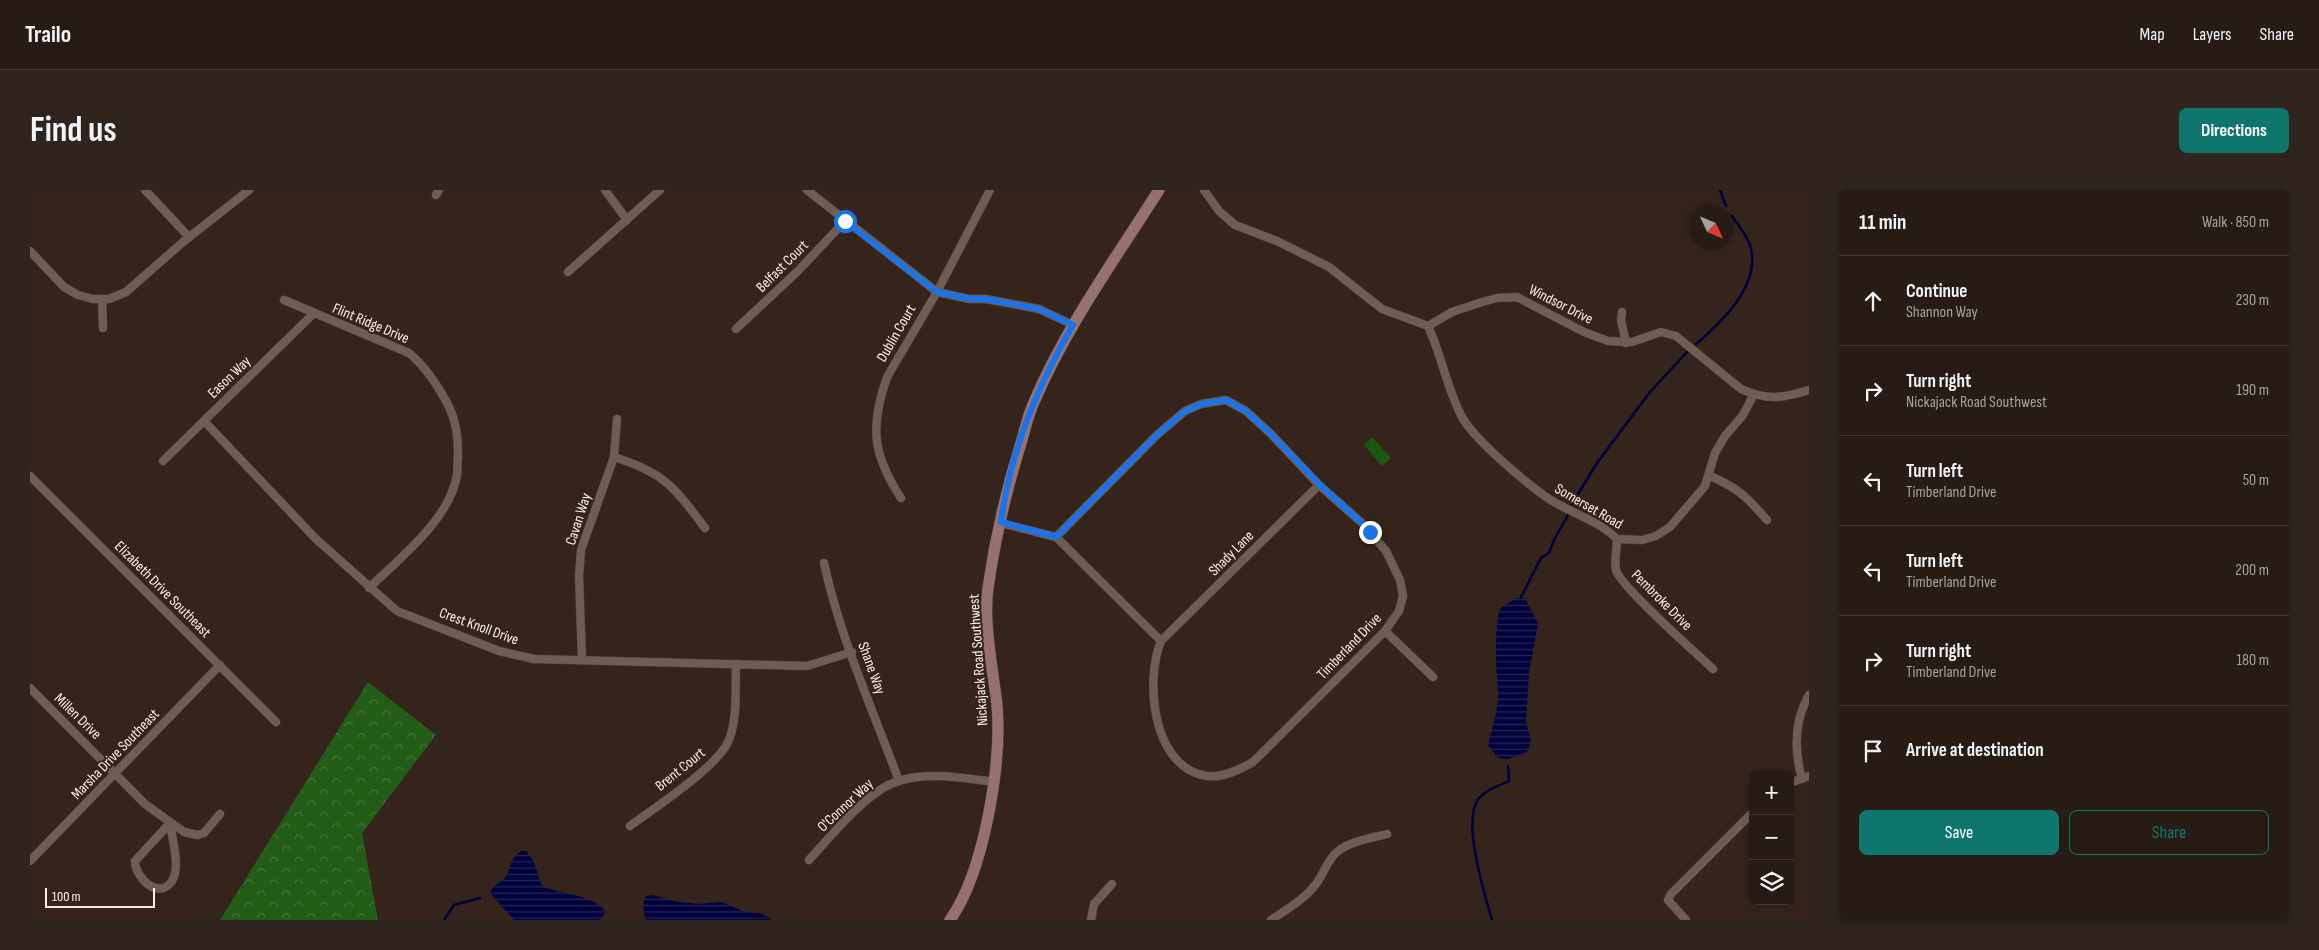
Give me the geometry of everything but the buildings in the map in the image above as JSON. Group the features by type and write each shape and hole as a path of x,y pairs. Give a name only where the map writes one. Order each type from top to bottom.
{"street":[{"path":"145,190 189,237"},
{"path":"30,252 64,287 78,295 109,299 126,292 189,237 249,190"},
{"path":"605,190 627,220"},
{"path":"568,272 660,190"},
{"path":"807,190 937,292 1039,309 1073,325"},
{"name":"Dublin Court","path":"901,498 882,462 875,437 877,411 887,377 937,292 990,190"},
{"name":"Nickajack Road Southwest","path":"950,920 974,873 995,782 998,730 988,590 1003,504 1033,404 1057,353 1159,190"},
{"path":"1204,190 1219,211 1235,225 1277,241 1329,267 1382,309 1428,326"},
{"name":"Belfast Court","path":"736,329 797,272 845,221"},
{"name":"Windsor Drive","path":"1428,326 1452,312 1482,302 1497,298 1518,297 1595,337 1626,343 1661,332 1676,336 1741,389 1754,394 1781,398 1809,390"},
{"path":"102,299 103,328"},
{"name":"Flint Ridge Drive","path":"284,300 392,345 421,362 440,389 454,416 458,436 457,475 449,497 436,519 419,539 369,588"},
{"path":"1622,312 1621,320 1626,343"},
{"name":"Eason Way","path":"163,461 314,314"},
{"name":"Somerset Road","path":"1428,326 1461,416 1473,432 1525,482 1558,505 1579,513 1608,531 1617,540 1642,540 1656,536 1670,527 1705,486 1710,476 1715,453 1725,436 1743,415 1754,394"},
{"name":"Timberland Drive","path":"1056,537 1157,435 1185,411 1202,404 1226,400 1246,411 1319,484 1362,523 1386,551 1402,588 1402,603 1385,631 1253,762 1236,771 1202,776 1182,766 1165,746 1157,722 1154,692 1154,657 1161,642"},
{"name":"Cavan Way","path":"582,660 579,576 581,550 614,457 617,419"},
{"name":"Crest Knoll Drive","path":"204,421 316,539 397,611 499,651 534,659 807,666 852,652"},
{"path":"614,457 640,465 658,475 677,491 706,528"},
{"name":"Elizabeth Drive Southeast","path":"30,476 276,722"},
{"path":"1710,476 1740,491 1766,520"},
{"name":"Shady Lane","path":"1161,642 1319,484"},
{"path":"1001,522 1056,537 1161,642"},
{"name":"Pembroke Drive","path":"1617,540 1616,571 1622,580 1644,605 1712,669"},
{"name":"Shane Way","path":"824,563 828,584 900,781"},
{"path":"1385,631 1433,677"},
{"name":"Brent Court","path":"630,826 708,766 723,751 735,717 736,664"},
{"name":"Marsha Drive Southeast","path":"30,861 220,665"},
{"name":"Millen Drive","path":"30,688 117,773 145,804 170,823 184,832 198,835 212,826 220,814"},
{"path":"1794,782 1806,777 1797,761 1797,729 1809,695"},
{"name":"O'Connor Way","path":"809,860 866,800 880,789 900,781 942,776 995,782"},
{"path":"1686,920 1668,900 1671,894 1750,815"},
{"path":"170,823 176,866 172,880 166,887 159,889 152,887 139,876 135,868 135,861 170,823"},
{"path":"1271,920 1300,901 1316,884 1326,866 1337,852 1361,840 1387,834"},
{"path":"1091,920 1094,904 1112,884"}],"green space":[{"path":"1372,437 1391,458 1382,466 1364,445"},
{"path":"368,682 436,735 362,833 378,920 220,920"}],"shaded area":[{"path":"1517,598 1525,598 1538,623 1529,673 1526,722 1531,742 1527,752 1508,759 1498,758 1488,745 1498,698 1496,662 1497,621 1502,607"},
{"path":"521,851 526,851 533,860 542,886 592,901 605,911 604,915 599,920 514,920 490,893 494,886 506,876 514,858"},
{"path":"653,895 673,901 698,904 722,902 745,912 759,913 769,917 771,920 646,920 644,902 646,896"}],"waterway":[{"path":"1720,190 1726,205"},
{"path":"1696,344 1728,313 1738,300 1750,274 1752,260 1750,245 1734,219"},
{"path":"1572,504 1597,463 1650,392 1687,352"},
{"path":"1521,597 1541,558 1549,553 1568,515"},
{"path":"1492,920 1476,858 1472,823 1474,809 1479,798 1489,790 1509,781 1508,766"},
{"path":"444,920 454,905 480,898"}],"route":[{"path":"845,221 937,292 1039,309 1064,319 1073,325 1057,353 1033,404 1003,504 1001,522 1056,537 1157,435 1185,411 1202,404 1226,400 1246,411 1370,532"}]}
